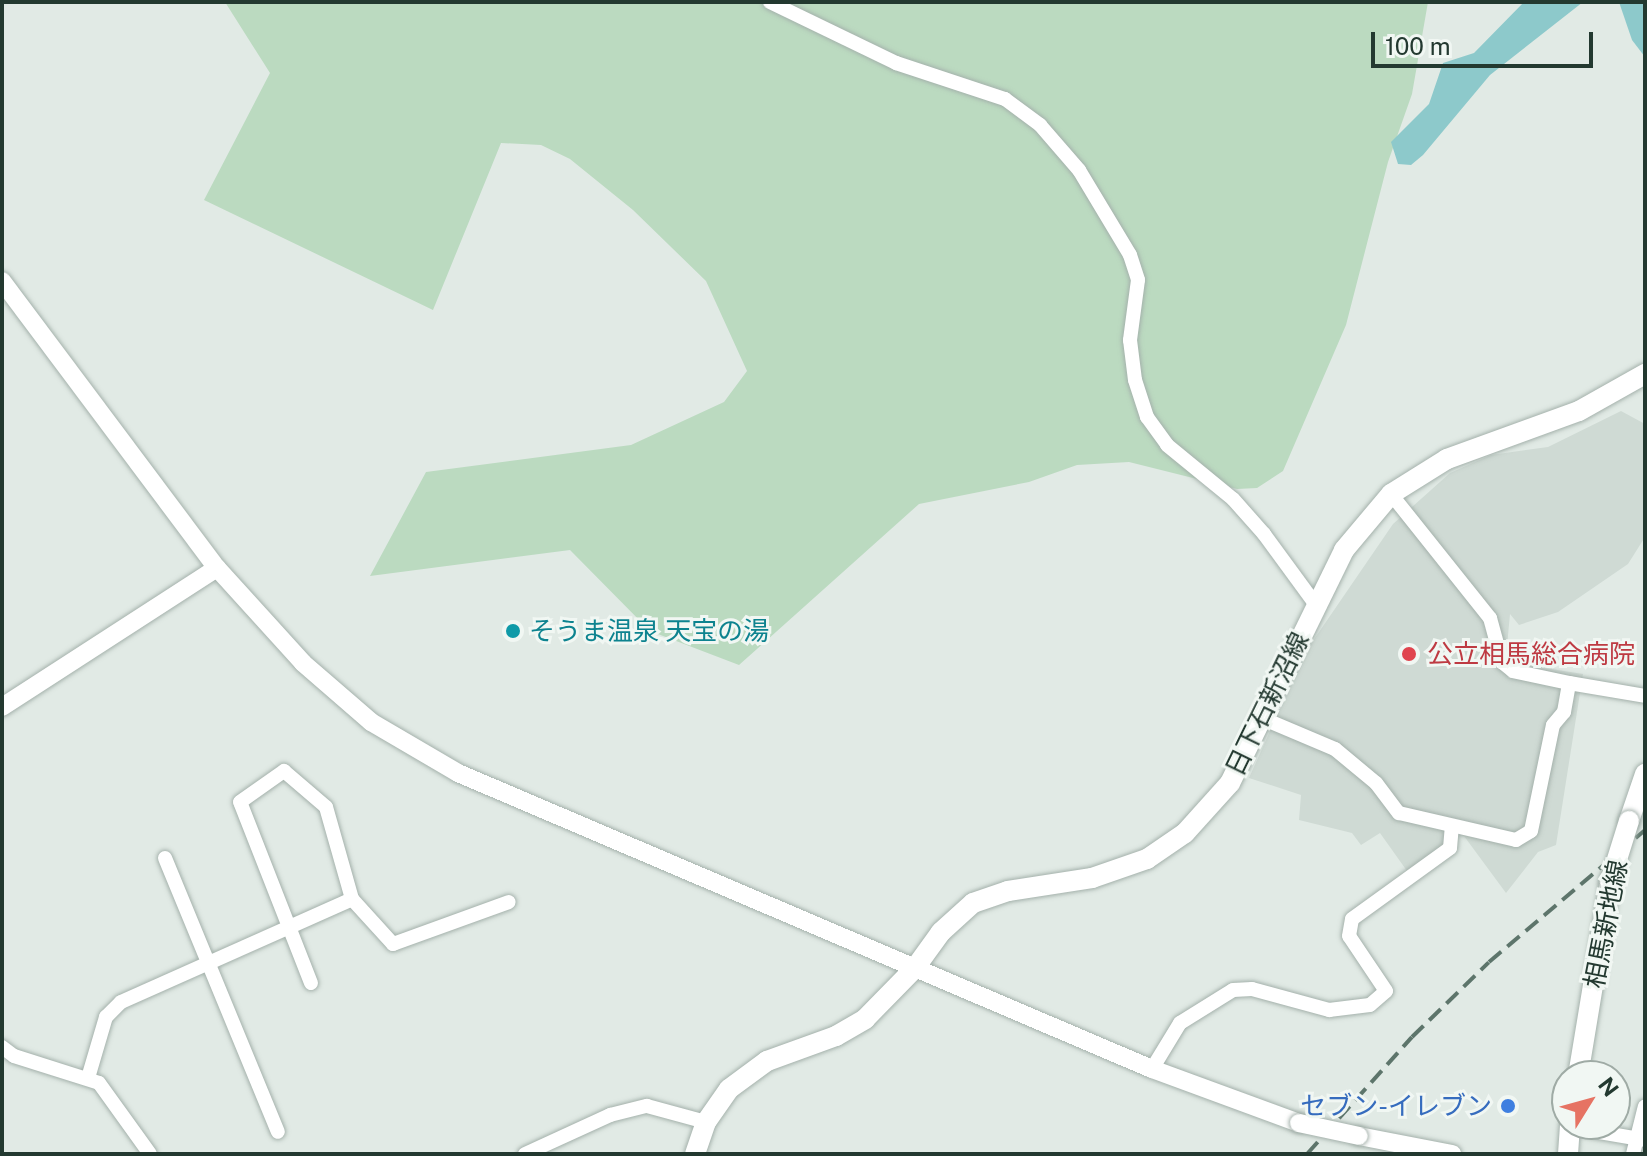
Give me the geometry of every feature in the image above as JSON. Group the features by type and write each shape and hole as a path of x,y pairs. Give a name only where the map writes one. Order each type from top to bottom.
{"main road":[{"name":"日下石新沼線","path":"695,1154 706,1122 729,1089 767,1061 836,1036 865,1019 915,968 941,932 973,903 1008,891 1092,878 1147,859 1185,833 1230,783 1264,719 1344,550 1391,494 1447,459 1579,411 1645,374"},
{"name":"相馬新地線","path":"1581,1060 1610,882 1645,774"}],"street":[{"path":"770,2 896,63 1005,99 1040,125 1079,170 1130,255 1138,280 1130,340 1135,380 1147,417 1167,445 1254,523 1316,605"},
{"path":"2,281 217,568 303,663 371,722 458,773 1152,1069 1299,1123 1452,1154"},
{"path":"1391,494 1490,618 1502,662 1513,671 1645,696"},
{"path":"2,707 217,568"},
{"path":"1264,719 1335,749 1376,783 1399,813 1516,840 1531,831 1553,725 1564,712 1569,683"},
{"path":"311,983 240,802 284,771 326,807 352,899 393,944 509,902"},
{"path":"1152,1069 1180,1023 1233,990 1252,989 1329,1010 1370,1005 1386,991 1349,936 1352,919 1450,848 1452,827"},
{"path":"165,858 278,1132"},
{"path":"88,1078 106,1017 113,1009 205,961 352,899"},
{"path":"2,1047 14,1056 99,1083 150,1154"},
{"path":"525,1154 610,1115 647,1106 706,1122"},
{"path":"1638,1144 1645,1106"}],"shaded area":[{"name":"公立相馬総合病院","path":"1621,411 1645,424 1645,537 1628,564 1558,612 1519,625 1510,614 1507,646 1514,656 1532,666 1583,674 1556,845 1538,852 1506,893 1464,836 1444,831 1444,845 1407,871 1380,833 1361,845 1352,833 1299,820 1301,795 1249,778 1306,651 1393,524 1450,473 1491,455 1548,447"}],"green space":[{"path":"225,2 1428,2 1412,94 1388,162 1346,325 1283,471 1257,488 1237,489 1129,462 1077,465 1029,482 919,504 739,665 650,631 570,550 370,576 426,472 631,445 724,402 747,371 706,281 633,210 570,159 541,145 501,143 433,310 204,200 270,73"}],"water":[{"path":"1524,2 1583,2 1490,75 1423,155 1411,165 1398,164 1391,142 1429,104 1443,63 1474,53"},
{"path":"1619,2 1645,2 1645,57 1632,40"}],"railway":[{"path":"1307,1154 1412,1037 1489,962 1645,830"}],"place":[{"name":"そうま温泉 天宝の湯","path":"513,631"},
{"name":"公立相馬総合病院","path":"1409,654"},
{"name":"セブン-イレブン","path":"1508,1106"}]}
